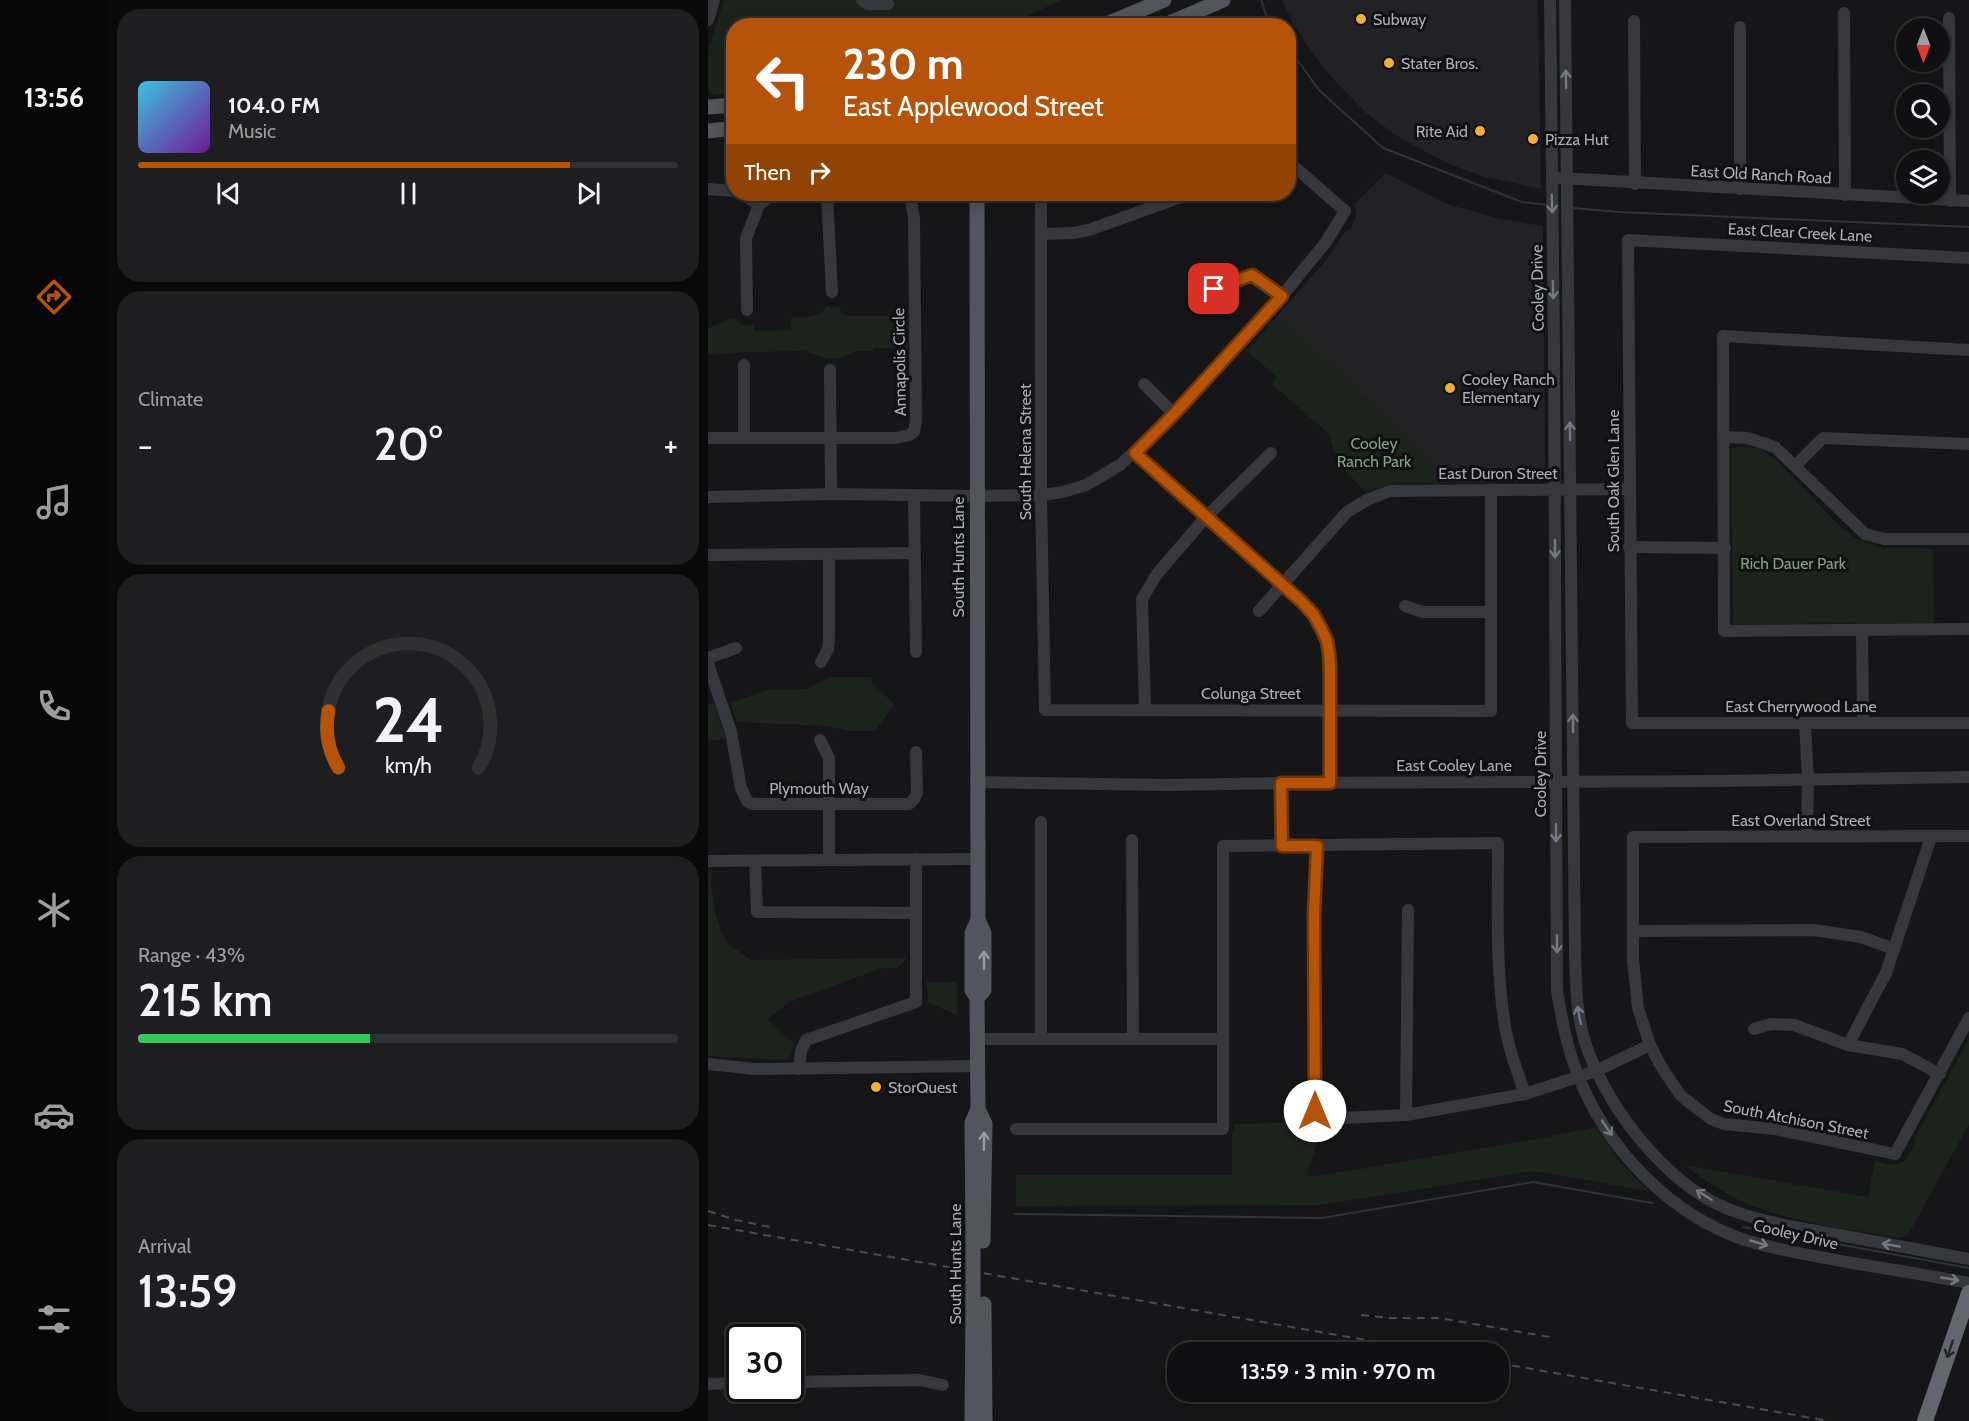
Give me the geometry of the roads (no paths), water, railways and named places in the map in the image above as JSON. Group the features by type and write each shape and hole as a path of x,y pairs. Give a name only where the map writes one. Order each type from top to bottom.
{"highway":[{"path":"1925,1421 1969,1293"}],"main road":[{"path":"1121,18 1164,0"},
{"path":"1177,18 1204,4 1223,0"},
{"path":"708,107 726,106"},
{"path":"708,131 726,129"},
{"name":"South Hunts Lane","path":"977,201 976,782 978,920 972,933 972,990 977,998 978,1109 972,1123 985,1421"},
{"name":"South Hunts Lane","path":"972,1421 979,1304"}],"street":[{"path":"708,20 714,0"},
{"path":"862,0 868,4 888,4"},
{"name":"Cooley Drive","path":"1550,0 1557,991 1565,1036 1578,1077 1601,1120 1626,1155 1660,1192 1705,1222 1743,1239 1787,1251 1969,1282"},
{"name":"Cooley Drive","path":"1565,0 1577,1005 1584,1036 1596,1071 1617,1108 1644,1144 1666,1167 1692,1188 1727,1208 1777,1224 1969,1259"},
{"path":"1844,13 1845,195"},
{"path":"1635,21 1635,184"},
{"path":"1740,27 1740,189"},
{"path":"1550,31 1565,31"},
{"path":"1949,72 1950,150"},
{"path":"1551,112 1566,111"},
{"path":"708,497 831,494 1041,495 1063,492 1086,485 1120,465 1135,453 1174,414 1282,296 1326,242 1345,211 1296,168"},
{"name":"East Old Ranch Road","path":"1551,178 1896,198"},
{"path":"708,189 726,190"},
{"path":"753,201 759,205"},
{"path":"747,310 746,238 759,205 764,201"},
{"path":"827,201 832,292"},
{"name":"Annapolis Circle","path":"708,438 903,437 914,432 916,427 914,218 911,201"},
{"name":"South Helena Street","path":"1041,201 1041,495 1046,710"},
{"path":"1042,234 1089,230 1170,201"},
{"name":"East Old Ranch Road","path":"1950,201 1969,201"},
{"name":"East Clear Creek Lane","path":"1628,240 1969,258"},
{"name":"South Oak Glen Lane","path":"1628,240 1632,723"},
{"path":"1553,252 1567,252"},
{"path":"1198,297 1252,275 1282,296"},
{"path":"1969,350 1723,336 1724,632 1969,630"},
{"path":"744,365 744,437"},
{"path":"830,370 831,494"},
{"path":"1144,384 1174,414"},
{"path":"1723,437 1748,438 1775,447 1865,534 1884,539 1969,539"},
{"path":"1796,466 1823,438 1969,444"},
{"path":"1135,453 1283,584 1314,615 1327,641 1330,668 1330,783"},
{"path":"1145,709 1142,599 1157,574 1206,517 1271,453"},
{"name":"East Duron Street","path":"1259,611 1347,512 1367,500 1390,491 1629,489"},
{"path":"1406,606 1423,612 1491,612 1491,490"},
{"path":"914,496 916,652"},
{"path":"1629,547 1725,548"},
{"path":"708,555 914,553"},
{"path":"821,662 828,649 829,638 829,555"},
{"name":"Colunga Street","path":"1046,710 1491,711 1491,612"},
{"path":"1862,630 1863,723"},
{"path":"708,658 736,648"},
{"name":"Plymouth Way","path":"708,664 730,732 741,788 747,801 758,805 909,804 917,793 916,752"},
{"name":"East Cherrywood Lane","path":"1632,723 1969,723"},
{"path":"1805,723 1808,779 1807,836"},
{"path":"820,740 830,758 829,859"},
{"name":"East Cooley Lane","path":"976,782 1167,785 1969,777"},
{"path":"1281,783 1282,846"},
{"path":"1041,822 1041,1039"},
{"name":"East Overland Street","path":"1633,837 1969,836"},
{"name":"South Atchison Street","path":"1633,837 1634,985 1638,1008 1650,1045 1681,1096 1711,1119 1724,1124 1775,1129 1895,1154 1940,1074"},
{"path":"1848,1045 1886,973 1931,837"},
{"path":"1132,840 1133,1039"},
{"path":"1016,1129 1223,1129 1223,846 1498,843 1498,966 1507,1034 1525,1094"},
{"path":"1317,846 1314,914 1315,1111 1319,1119 1406,1114 1525,1094 1596,1071 1650,1045"},
{"path":"799,1069 801,1051 806,1040 916,1002 916,859"},
{"path":"708,861 977,859"},
{"path":"754,861 757,912 915,913"},
{"path":"1406,1114 1408,910"},
{"path":"1634,931 1814,930 1861,937 1894,949"},
{"path":"1754,1029 1771,1024 1794,1025 1848,1045 1902,1054 1940,1074 1969,1017"},
{"path":"977,1039 1223,1039"},
{"path":"708,1064 755,1069 978,1066"},
{"path":"804,1383 919,1380 943,1385"},
{"path":"708,1383 726,1383"}],"waterway":[{"path":"1261,0 1269,18"},
{"path":"1296,58 1319,90 1383,148 1522,202 1548,205"},
{"path":"1572,208 1969,227"},
{"path":"1015,1214 1322,1218 1533,1182 1652,1203"},
{"path":"1743,1227 1969,1268"}],"railway":[{"path":"708,1211 770,1227"},
{"path":"708,1225 1377,1342"},
{"path":"1361,1315 1389,1318 1439,1318 1550,1337"},
{"path":"1509,1365 1829,1421"}],"place":[{"name":"Subway","path":"1361,19"},
{"name":"Stater Bros.","path":"1389,63"},
{"name":"Rite Aid","path":"1480,131"},
{"name":"Pizza Hut","path":"1533,139"},
{"name":"Cooley Ranch Elementary","path":"1450,388"},
{"name":"StorQuest","path":"876,1087"}],"park label":[{"name":"Cooley Ranch Park","path":"1374,452"},
{"name":"Rich Dauer Park","path":"1793,563"}]}
